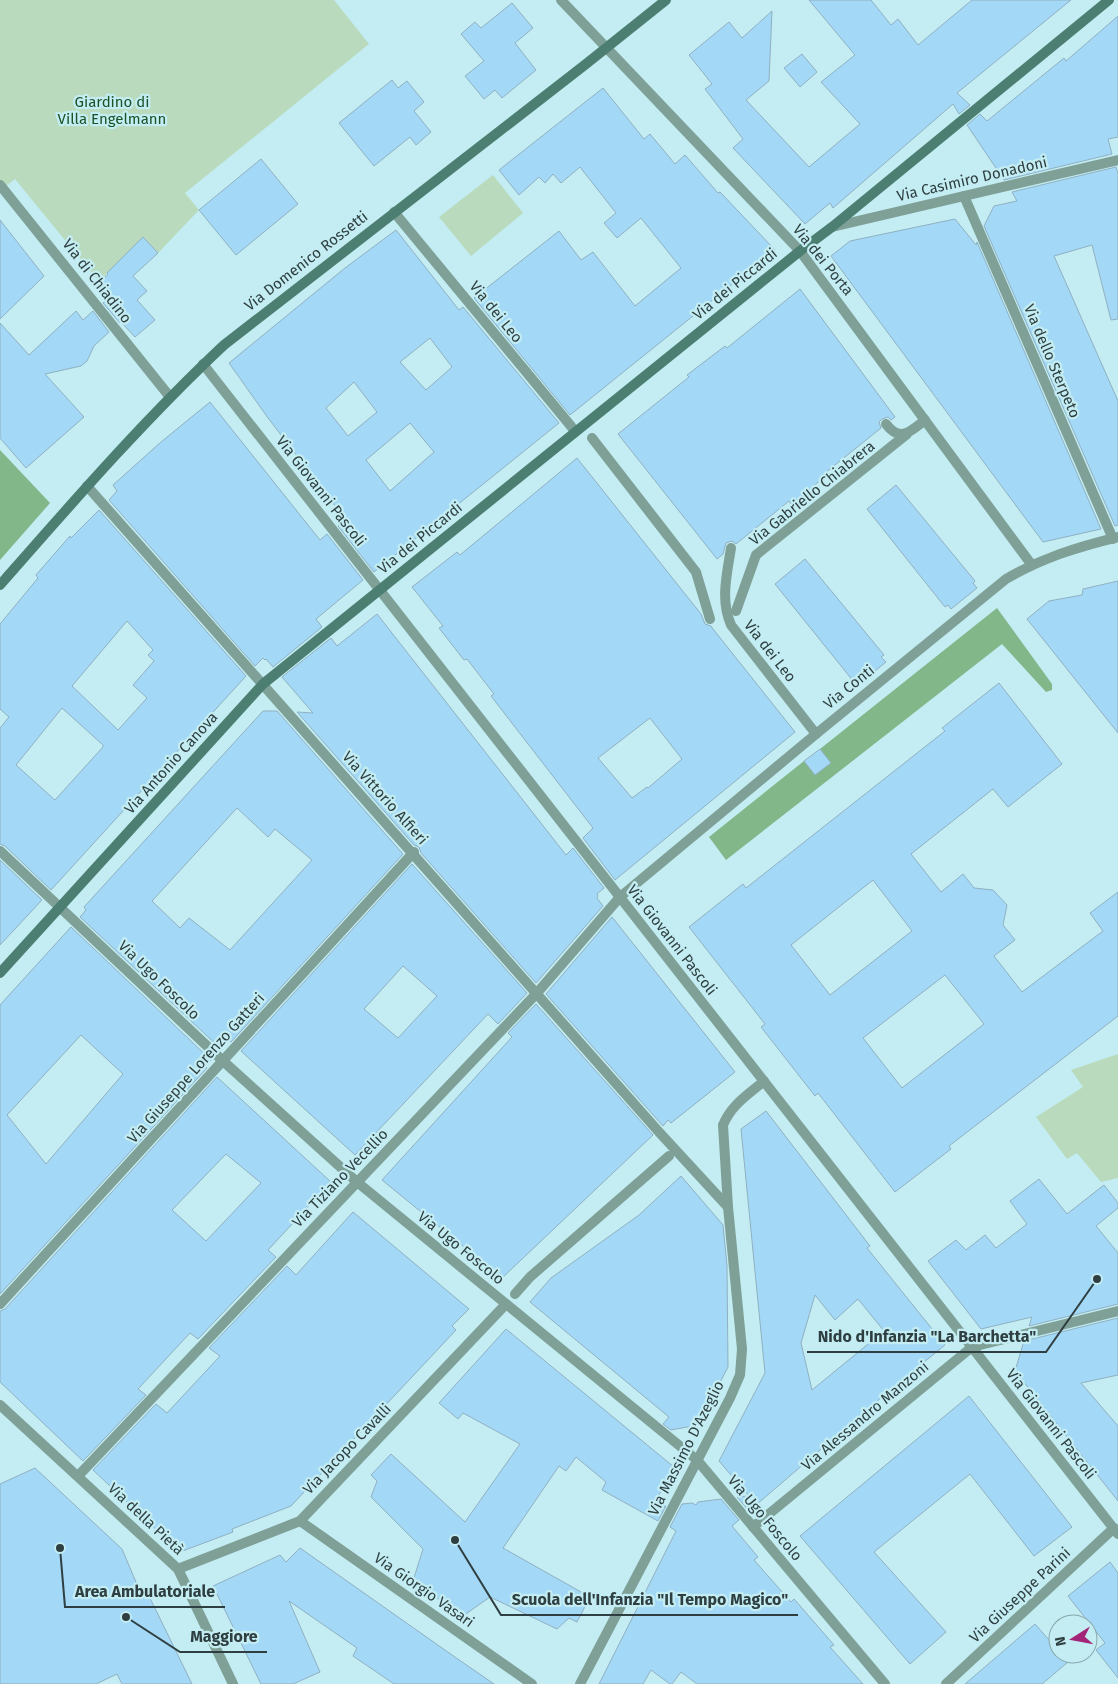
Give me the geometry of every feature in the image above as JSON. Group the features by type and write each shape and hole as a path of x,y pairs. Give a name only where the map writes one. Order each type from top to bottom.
{"main road":[{"name":"Via Domenico Rossetti","path":"0,585 170,397 224,344 666,0"},
{"name":"Via dei Piccardi","path":"380,590 800,250 832,227 1108,0"},
{"name":"Via Antonio Canova","path":"0,973 264,684 380,590"}],"street":[{"name":"Via dei Porta","path":"561,0 800,250 1031,564"},
{"name":"Via Casimiro Donadoni","path":"832,227 1118,160"},
{"name":"Via di Chiadino","path":"0,185 170,397"},
{"name":"Via dello Sterpeto","path":"964,196 1116,538"},
{"name":"Via dei Leo","path":"394,212 575,431"},
{"name":"Via Giovanni Pascoli","path":"203,364 1116,1531"},
{"name":"Via Gabriello Chiabrera","path":"736,611 756,556 925,420"},
{"name":"Via Gabriello Chiabrera","path":"886,424 894,432 901,435 907,434"},
{"path":"592,438 696,572 710,620"},
{"name":"Via Vittorio Alfieri","path":"88,486 728,1208"},
{"name":"Via Conti","path":"620,897 1006,579 1031,564 1064,551 1116,538"},
{"name":"Via dei Leo","path":"731,548 724,601 726,614 731,625 816,734"},
{"name":"Via Ugo Foscolo","path":"0,851 222,1061 357,1182 697,1460 885,1684"},
{"name":"Via Giuseppe Lorenzo Gatteri","path":"0,1304 414,852"},
{"name":"Via Tiziano Vecellio","path":"78,1476 537,992 620,897"},
{"name":"Via Massimo D'Azeglio","path":"580,1684 730,1398 740,1375 742,1349 728,1208 723,1125 728,1113 734,1106 764,1081"},
{"path":"515,1294 530,1277 668,1156"},
{"name":"Via Jacopo Cavalli","path":"178,1569 300,1521 506,1304"},
{"name":"Via Alessandro Manzoni","path":"753,1528 972,1347 1118,1311"},
{"name":"Via della Pietà","path":"0,1405 178,1569 233,1684"},
{"name":"Via Giorgio Vasari","path":"300,1521 532,1684"},
{"name":"Via Giuseppe Parini","path":"946,1684 1116,1531"}],"green space":[{"name":"Giardino di Villa Engelmann","path":"0,0 334,0 369,44 185,193 199,210 158,253 143,237 107,273 100,283 15,179 5,187 0,180"},
{"path":"493,175 523,213 471,256 439,217"},
{"path":"0,450 50,503 0,560"},
{"path":"997,608 1052,684 1052,690 1046,692 1002,644 726,860 709,837 804,761 815,775 830,763 820,749"},
{"path":"1118,1054 1118,1178 1101,1182 1077,1153 1067,1159 1036,1117 1083,1087 1071,1070"}],"building":[{"path":"809,0 871,0 891,25 898,19 918,45 972,0 1071,0 957,93 970,105 959,114 953,104 833,208 830,203 805,224 733,148 743,139 705,89 712,84 689,55 729,22 742,38 772,11 769,81 746,100 809,167 860,124 821,82 855,55"},
{"path":"512,3 533,28 515,43 536,70 502,98 495,90 484,99 465,76 484,61 461,34 475,22 481,28"},
{"path":"1118,16 1118,137 1108,139 1112,154 1004,180 967,125 980,114 987,121 1064,58 1066,61"},
{"path":"802,54 817,72 800,87 784,68"},
{"path":"392,80 398,88 407,81 424,102 414,111 431,132 416,145 410,137 374,166 339,123"},
{"path":"603,88 644,139 650,134 675,164 685,155 718,193 720,192 775,250 570,415 474,298 559,231 581,260 593,252 635,306 681,268 641,218 617,238 604,223 616,213 580,167 561,183 553,174 545,183 539,177 519,195 499,170"},
{"path":"261,159 298,204 236,255 199,210"},
{"path":"1116,167 1118,173 1118,319 1111,320 1092,245 1054,256 1118,401 1118,525 1115,526 984,226 994,206 1017,201 1012,192"},
{"path":"955,219 976,245 977,242 1101,529 1043,542 831,256 850,241"},
{"path":"0,220 44,276 0,319"},
{"path":"396,230 459,310 463,307 559,423 374,572 338,526 346,520 268,418 229,363 345,268","holes":["430,338 452,367 426,390 400,362","354,382 377,412 348,436 326,408","410,423 434,452 390,491 366,460"]},
{"path":"143,237 158,253 133,276 147,291 137,300 155,320 135,337 103,303 112,296 100,283 107,273"},
{"path":"800,289 895,417 891,420 888,417 882,419 879,422 881,428 825,473 827,475 791,504 789,501 736,544 732,541 726,543 723,554 717,559 618,434 689,377 687,375 725,346 727,348"},
{"path":"76,311 83,320 93,311 109,332 94,346 87,361 81,366 45,374 84,417 26,468 0,438 0,323 29,355"},
{"path":"210,402 320,540 327,534 363,580 316,619 322,627 273,667 263,658 255,666 109,500 117,491 113,485"},
{"path":"577,458 701,614 705,624 711,626 795,732 615,880 583,838 593,828 491,696 494,694 467,659 464,660 439,628 443,626 412,587 457,552 460,555","holes":["650,718 682,759 648,788 632,798 598,758"]},
{"path":"896,485 975,581 973,583 977,588 951,609 948,605 945,607 867,509"},
{"path":"99,510 246,676 51,890 5,846 0,844 0,728 9,717 0,709 0,624 38,578 36,575 70,536 71,538","holes":["127,621 153,650 148,655 154,661 133,685 147,698 118,730 72,686","62,708 103,747 55,800 16,765"]},
{"path":"805,559 884,655 881,657 886,662 859,684 856,680 854,682 775,584"},
{"path":"1118,581 1118,733 1027,619 1049,601 1082,595 1083,589"},
{"path":"377,614 566,855 573,848 604,888 597,894 597,898 603,906 536,983 421,853 419,847 414,845 297,712 313,713 282,677 331,638 337,646"},
{"path":"999,683 1062,764 1008,807 993,789 911,854 941,892 963,874 974,888 993,890 1007,905 1003,925 1015,940 994,956 1022,992 1103,931 1090,913 1118,892 1118,1016 949,1146 951,1149 895,1192 818,1093 815,1096 761,1027 765,1024 689,927 743,884 746,888 945,731 942,728","holes":["873,880 912,931 830,995 791,945","945,975 984,1024 902,1088 863,1038"]},
{"path":"263,711 277,711 403,854 231,1042 229,1041 221,1049 80,917 86,910 84,907","holes":["237,808 268,837 275,829 312,860 230,950 189,918 180,928 152,901"]},
{"path":"820,749 831,763 815,775 804,761"},
{"path":"0,860 42,900 0,945"},
{"path":"412,864 527,993 498,1024 488,1014 355,1155 241,1051","holes":["403,966 437,996 398,1038 364,1009"]},
{"path":"612,917 735,1072 671,1123 668,1120 663,1126 546,994"},
{"path":"71,927 211,1060 205,1066 207,1068 0,1294 0,1005","holes":["81,1035 123,1074 46,1164 7,1115"]},
{"path":"536,1004 653,1135 502,1278 382,1180 512,1037 508,1033"},
{"path":"217,1077 331,1182 268,1250 276,1257 198,1339 190,1333 138,1389 146,1395 83,1461 0,1382 0,1311 5,1309","holes":["226,1154 261,1183 206,1241 172,1210"]},
{"path":"766,1111 870,1246 867,1248 945,1345 749,1511 737,1497 749,1496 719,1461 765,1373 741,1129","holes":["815,1295 835,1320 858,1299 884,1331 812,1390 801,1343"]},
{"path":"681,1176 723,1225 727,1266 728,1367 698,1425 671,1430 663,1424 669,1417 530,1302 551,1278 639,1215"},
{"path":"1039,1179 1067,1214 1104,1185 1118,1203 1118,1208 1096,1226 1118,1253 1118,1304 1029,1326 1032,1317 981,1329 928,1261 956,1240 966,1250 985,1235 996,1248 1027,1224 1010,1201"},
{"path":"353,1212 469,1309 452,1326 456,1330 291,1506 232,1529 233,1532 180,1552 93,1470 156,1404 167,1413 220,1356 209,1348 287,1266 296,1275"},
{"path":"1118,1318 1118,1375 1081,1383 1118,1426 1118,1501 1015,1371 1024,1341"},
{"path":"506,1329 674,1467 652,1508 666,1506 658,1521 602,1490 606,1482 576,1457 566,1471 559,1466 503,1548 590,1597 577,1622 569,1618 557,1629 490,1597 463,1616 413,1581 423,1549 371,1497 377,1481 371,1475 391,1454 465,1522 520,1444 463,1413 458,1419 439,1403"},
{"path":"969,1396 1072,1527 1034,1556 970,1474 874,1552 946,1632 910,1664 800,1536"},
{"path":"35,1468 122,1549 141,1594 147,1592 192,1684 122,1684 117,1674 96,1684 0,1684 0,1484"},
{"path":"721,1499 739,1520 732,1526 758,1557 754,1560 791,1602 794,1599 834,1645 830,1647 863,1684 697,1684 681,1672 670,1684 651,1670 643,1684 599,1684 676,1531 670,1527 682,1504 692,1503 696,1505 698,1502"},
{"path":"300,1548 494,1684 394,1684 353,1656 357,1648 289,1601 320,1672 293,1684 261,1684 213,1586 280,1555 286,1562"},
{"path":"1110,1562 1118,1573 1118,1678 1098,1653 1098,1648 1105,1643 1098,1634 1098,1614 1082,1614 1068,1596"},
{"path":"1035,1624 1048,1639 1048,1664 1066,1664 1042,1684 965,1684"}],"place":[{"name":"Nido d'Infanzia \"La Barchetta\"","path":"1097,1279"},
{"name":"Scuola dell'Infanzia \"Il Tempo Magico\"","path":"455,1540"},
{"name":"Area Ambulatoriale","path":"60,1548"},
{"name":"Maggiore","path":"126,1617"}]}
